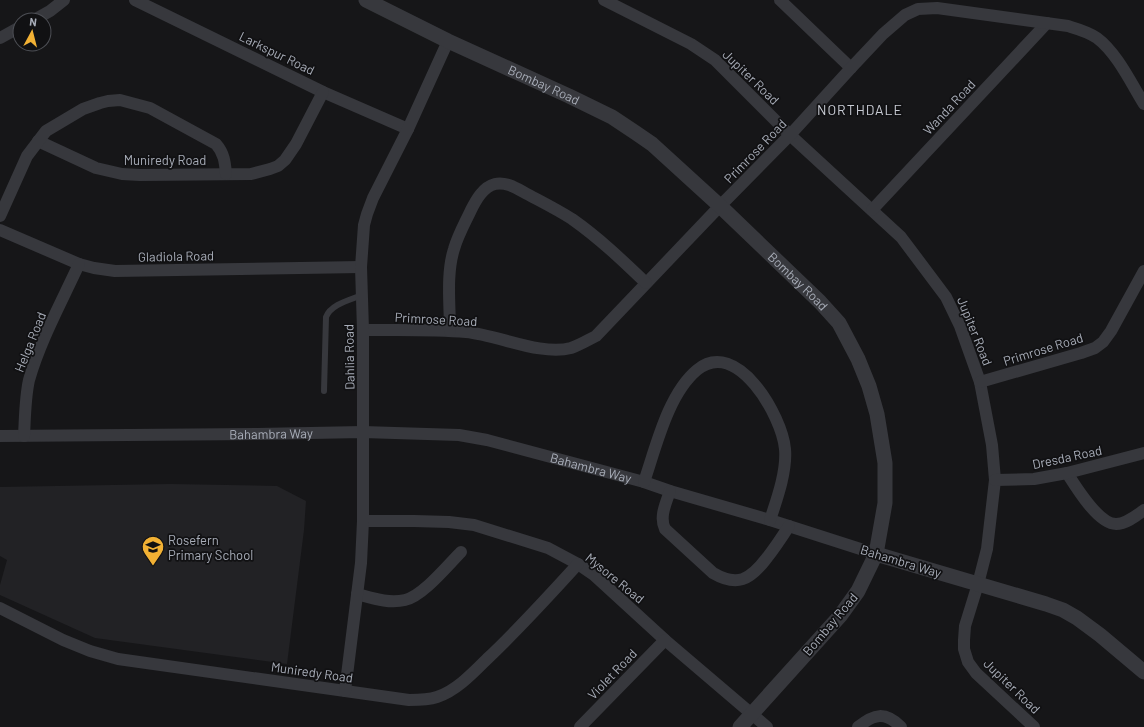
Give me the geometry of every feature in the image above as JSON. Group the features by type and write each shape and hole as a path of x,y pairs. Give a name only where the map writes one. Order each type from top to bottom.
{"street":[{"path":"48,12 64,0"},
{"name":"Larkspur Road","path":"135,0 323,92 408,129"},
{"name":"Bombay Road","path":"366,0 448,41 569,96 612,118 652,144 720,206 839,323 858,359 869,386 877,414 885,463 886,503 876,554 858,591 840,616 740,727"},
{"name":"Jupiter Road","path":"604,0 691,44 715,60 790,135 901,237 946,297 960,326 980,382 992,445 995,480 986,549 966,626 964,649 968,662 976,673 1034,727"},
{"path":"780,0 851,68"},
{"name":"Primrose Road","path":"362,330 450,331 486,335 533,347 556,349 570,348 596,336 790,135 851,68 915,4 1068,26 1085,31 1097,37 1108,48 1144,104"},
{"name":"Wanda Road","path":"872,210 1047,23"},
{"path":"0,38 12,31"},
{"name":"Dahlia Road","path":"345,690 361,563 363,521 361,267 364,225 373,198 408,129 448,41"},
{"name":"Muniredy Road","path":"38,141 96,168 122,174 251,174 278,166 285,160 296,144 323,92"},
{"name":"Muniredy Road","path":"0,216 19,172 28,156 46,131 83,110 108,101 120,100 150,108 216,144 222,150 226,174"},
{"path":"450,331 451,262 454,248 475,202 482,193 493,184 514,187 554,208 602,242 646,283"},
{"name":"Gladiola Road","path":"0,230 79,264 108,270 134,271 361,267"},
{"name":"Helga Road","path":"24,436 26,397 32,370 41,346 79,264"},
{"name":"Primrose Road","path":"980,382 1081,354 1095,348 1103,342 1111,331 1144,271"},
{"path":"644,482 668,412 685,383 696,370 704,365 712,362 727,363 737,367 748,377 760,392 783,433 786,450 782,481 770,520"},
{"name":"Bahambra Way","path":"0,436 363,432 459,435 487,440 644,482 876,554 1046,604 1063,610 1077,618 1143,669"},
{"name":"Dresda Road","path":"995,480 1034,479 1067,473 1144,453"},
{"path":"1067,473 1080,493 1104,520 1117,524 1125,522 1144,510"},
{"path":"670,491 663,515 663,525 665,529 713,573 721,577 742,580 757,571 789,526"},
{"name":"Mysore Road","path":"363,521 449,522 474,526 548,548 578,564 594,575 665,640 767,727"},
{"path":"357,594 384,600 406,600 414,596 429,584 461,552"},
{"name":"Muniredy Road","path":"0,608 63,640 90,651 118,659 410,700 426,700 452,690 477,670 515,633 578,564"},
{"name":"Violet Road","path":"580,727 665,640"},
{"path":"858,727 872,717 878,716 896,722 901,727"}],"lane":[{"path":"324,391 326,317 328,311 332,307 362,295"}],"shaded area":[{"name":"Rosefern Primary School","path":"170,484 277,486 306,501 304,530 287,664 95,638 0,595 0,585 7,560 0,556 0,487"}],"place":[{"name":"Rosefern Primary School","path":"153,566"}],"district":[{"name":"NORTHDALE","path":"860,109"}]}
